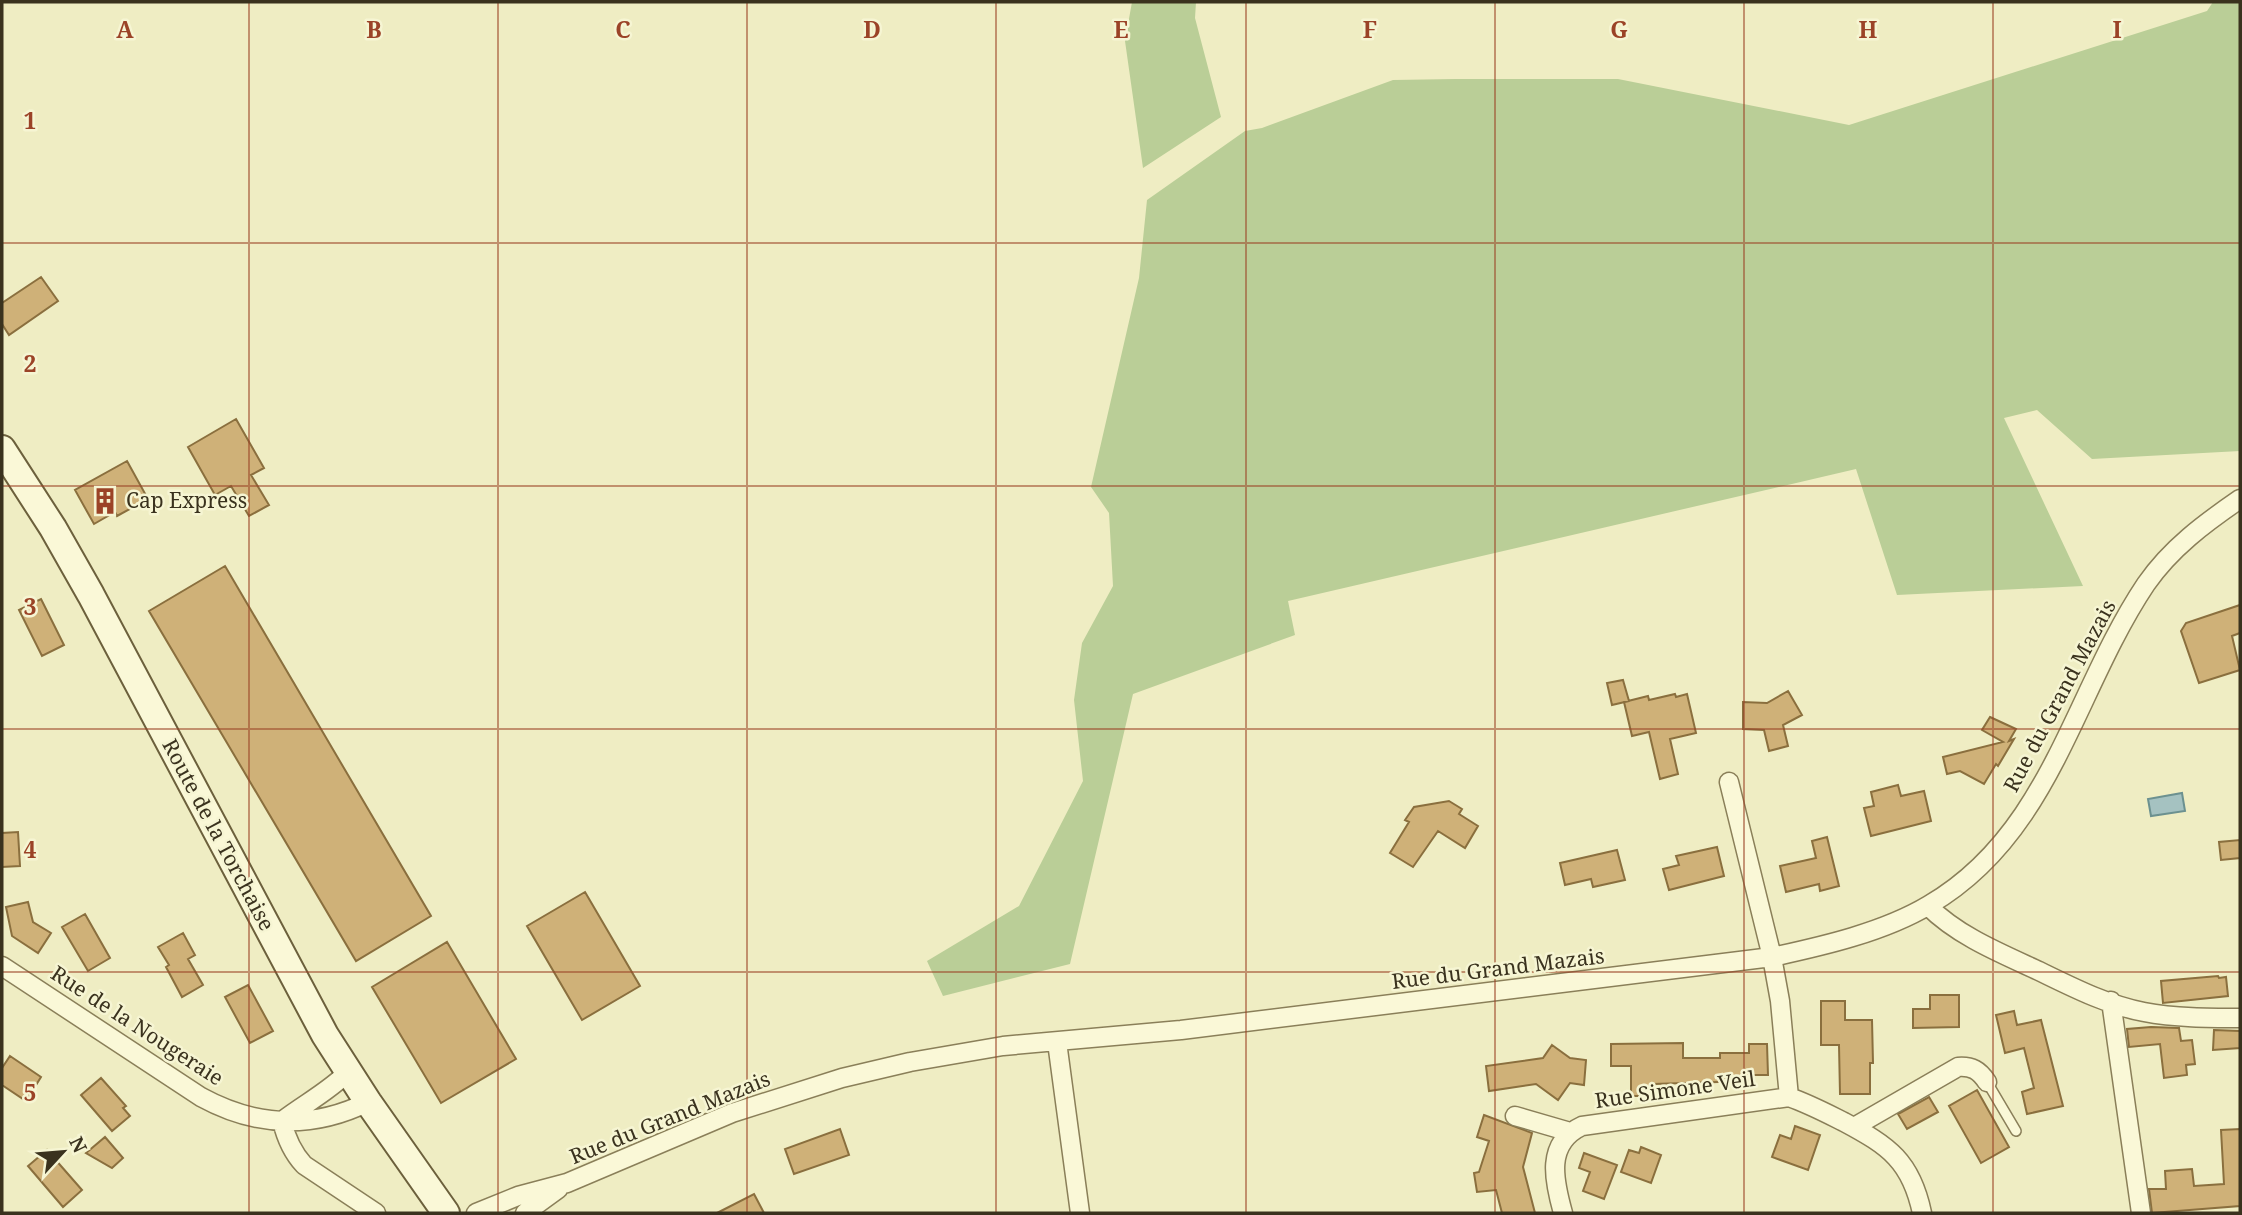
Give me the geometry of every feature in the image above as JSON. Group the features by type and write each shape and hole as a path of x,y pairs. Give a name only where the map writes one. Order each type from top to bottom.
{"main road":[{"name":"Route de la Torchaise","path":"2,449 53,528 91,595 300,991 348,1072 446,1213"}],"street":[{"name":"Rue du Grand Mazais","path":"475,1213 519,1196 567,1183 732,1113 842,1078 910,1062 1003,1046 1249,1022 1772,957 1843,939 1881,926 1927,906 1977,869 2004,840 2041,789 2072,732 2115,634 2148,582 2175,550 2204,524 2240,499"},
{"path":"1729,782 1772,957 1780,1001 1789,1097 1809,1104 1881,1142 1897,1156 1915,1187 1922,1213"},
{"path":"1927,906 1958,930 1993,950 2082,991 2143,1012 2202,1018 2240,1018"},
{"name":"Rue de la Nougeraie","path":"2,966 223,1109 243,1115 306,1122 368,1102"},
{"path":"2111,1001 2141,1213"},
{"path":"1057,1042 1080,1213"},
{"path":"1854,1127 1958,1067 1969,1066 1978,1071 1987,1082"},
{"path":"348,1072 282,1121 290,1147 304,1165 376,1213"},
{"name":"Rue Simone Veil","path":"1570,1132 1582,1126 1789,1097"},
{"path":"1515,1116 1570,1132 1560,1143 1555,1158 1558,1196 1563,1213"},
{"name":"Rue du Grand Mazais","path":"525,1213 567,1183"}],"lane":[{"path":"1987,1082 2016,1131"}],"green space":[{"path":"1132,2 1196,2 1195,18 1221,117 1143,168 1125,41"},
{"path":"2213,2 2240,2 2240,451 2092,459 2037,410 2004,418 2083,586 1897,595 1856,469 1288,601 1295,635 1133,694 1070,964 943,996 927,961 1019,906 1083,781 1074,700 1082,643 1113,586 1109,513 1091,487 1139,278 1147,200 1245,131 1262,128 1393,80 1618,79 1849,125 2207,11"}],"water":[{"path":"2182,793 2185,811 2151,816 2148,799"}],"building":[{"path":"41,277 58,301 9,335 2,324 2,303"},
{"path":"236,419 264,468 251,475 269,505 249,516 231,486 215,495 188,447"},
{"name":"Cap Express","path":"127,461 148,499 117,516 115,512 94,524 75,490"},
{"path":"225,566 431,916 356,961 149,611"},
{"path":"41,599 64,645 42,656 19,610"},
{"path":"2240,605 2240,633 2232,636 2240,670 2199,683 2181,631 2186,623"},
{"path":"1623,680 1629,701 1612,705 1607,683"},
{"path":"1788,691 1802,715 1783,725 1788,746 1769,751 1764,730 1743,729 1743,702 1767,703"},
{"path":"1675,694 1676,697 1687,694 1696,733 1670,739 1678,774 1660,779 1649,732 1632,736 1624,702 1648,696 1649,700"},
{"path":"1990,717 2016,729 2009,741 2014,739 1998,766 1996,764 1984,784 1960,771 1947,774 1943,757 2003,742 1982,730"},
{"path":"1898,785 1901,796 1924,791 1931,821 1871,836 1864,808 1874,806 1871,792"},
{"path":"1449,801 1462,809 1459,814 1478,826 1465,848 1438,831 1413,867 1390,853 1409,822 1405,820 1414,807"},
{"path":"18,832 20,866 2,867 2,833"},
{"path":"1827,837 1839,886 1820,891 1819,884 1786,892 1780,866 1816,858 1812,841"},
{"path":"2240,840 2240,858 2221,860 2219,842"},
{"path":"1717,847 1724,876 1669,890 1663,869 1679,865 1676,856"},
{"path":"1617,850 1625,880 1593,887 1591,879 1565,885 1560,863"},
{"path":"585,892 640,986 582,1020 527,926"},
{"path":"28,902 33,922 51,933 38,953 12,936 6,907"},
{"path":"85,914 110,958 88,971 62,927"},
{"path":"183,933 195,955 188,959 203,985 182,997 166,967 169,965 158,947"},
{"path":"447,942 516,1059 441,1103 372,987"},
{"path":"2226,977 2228,996 2163,1003 2161,981"},
{"path":"248,985 273,1031 250,1043 225,997"},
{"path":"1930,995 1959,995 1959,1027 1913,1028 1913,1009 1930,1009"},
{"path":"1821,1001 1845,1001 1845,1020 1872,1020 1873,1063 1870,1063 1870,1094 1840,1094 1839,1045 1821,1045"},
{"path":"2014,1011 2017,1025 2041,1020 2063,1106 2027,1114 2022,1092 2034,1088 2024,1048 2005,1053 1996,1015"},
{"path":"2179,1028 2181,1041 2192,1040 2195,1064 2186,1065 2187,1075 2164,1078 2160,1044 2129,1047 2127,1029"},
{"path":"2214,1030 2240,1031 2240,1048 2213,1050"},
{"path":"1683,1043 1683,1058 1720,1058 1720,1053 1749,1053 1749,1044 1767,1044 1768,1075 1750,1075 1750,1081 1654,1084 1655,1096 1631,1096 1631,1066 1611,1066 1611,1044"},
{"path":"1552,1045 1570,1058 1586,1060 1584,1085 1570,1083 1558,1100 1536,1084 1489,1091 1486,1066 1543,1058"},
{"path":"10,1056 41,1077 26,1101 2,1085 2,1068"},
{"path":"101,1078 126,1106 123,1108 130,1116 112,1131 81,1095"},
{"path":"1977,1090 2009,1147 1981,1163 1949,1106"},
{"path":"1929,1097 1938,1112 1907,1129 1898,1114"},
{"path":"1484,1115 1532,1133 1523,1167 1535,1213 1502,1213 1496,1190 1477,1192 1474,1173 1479,1172 1489,1141 1477,1137"},
{"path":"1795,1126 1820,1135 1808,1170 1772,1157 1780,1135 1791,1139"},
{"path":"840,1129 849,1155 794,1174 785,1149"},
{"path":"2240,1129 2240,1206 2152,1213 2149,1189 2166,1189 2165,1171 2192,1169 2194,1186 2224,1184 2221,1130"},
{"path":"105,1137 123,1158 112,1168 86,1153"},
{"path":"1641,1147 1661,1155 1651,1183 1621,1172 1629,1150 1639,1153"},
{"path":"47,1150 82,1190 63,1207 28,1166"},
{"path":"1584,1153 1617,1165 1604,1199 1583,1191 1590,1172 1579,1168"},
{"path":"754,1194 764,1213 717,1213"}],"place":[{"name":"Cap Express","path":"105,501"}]}
